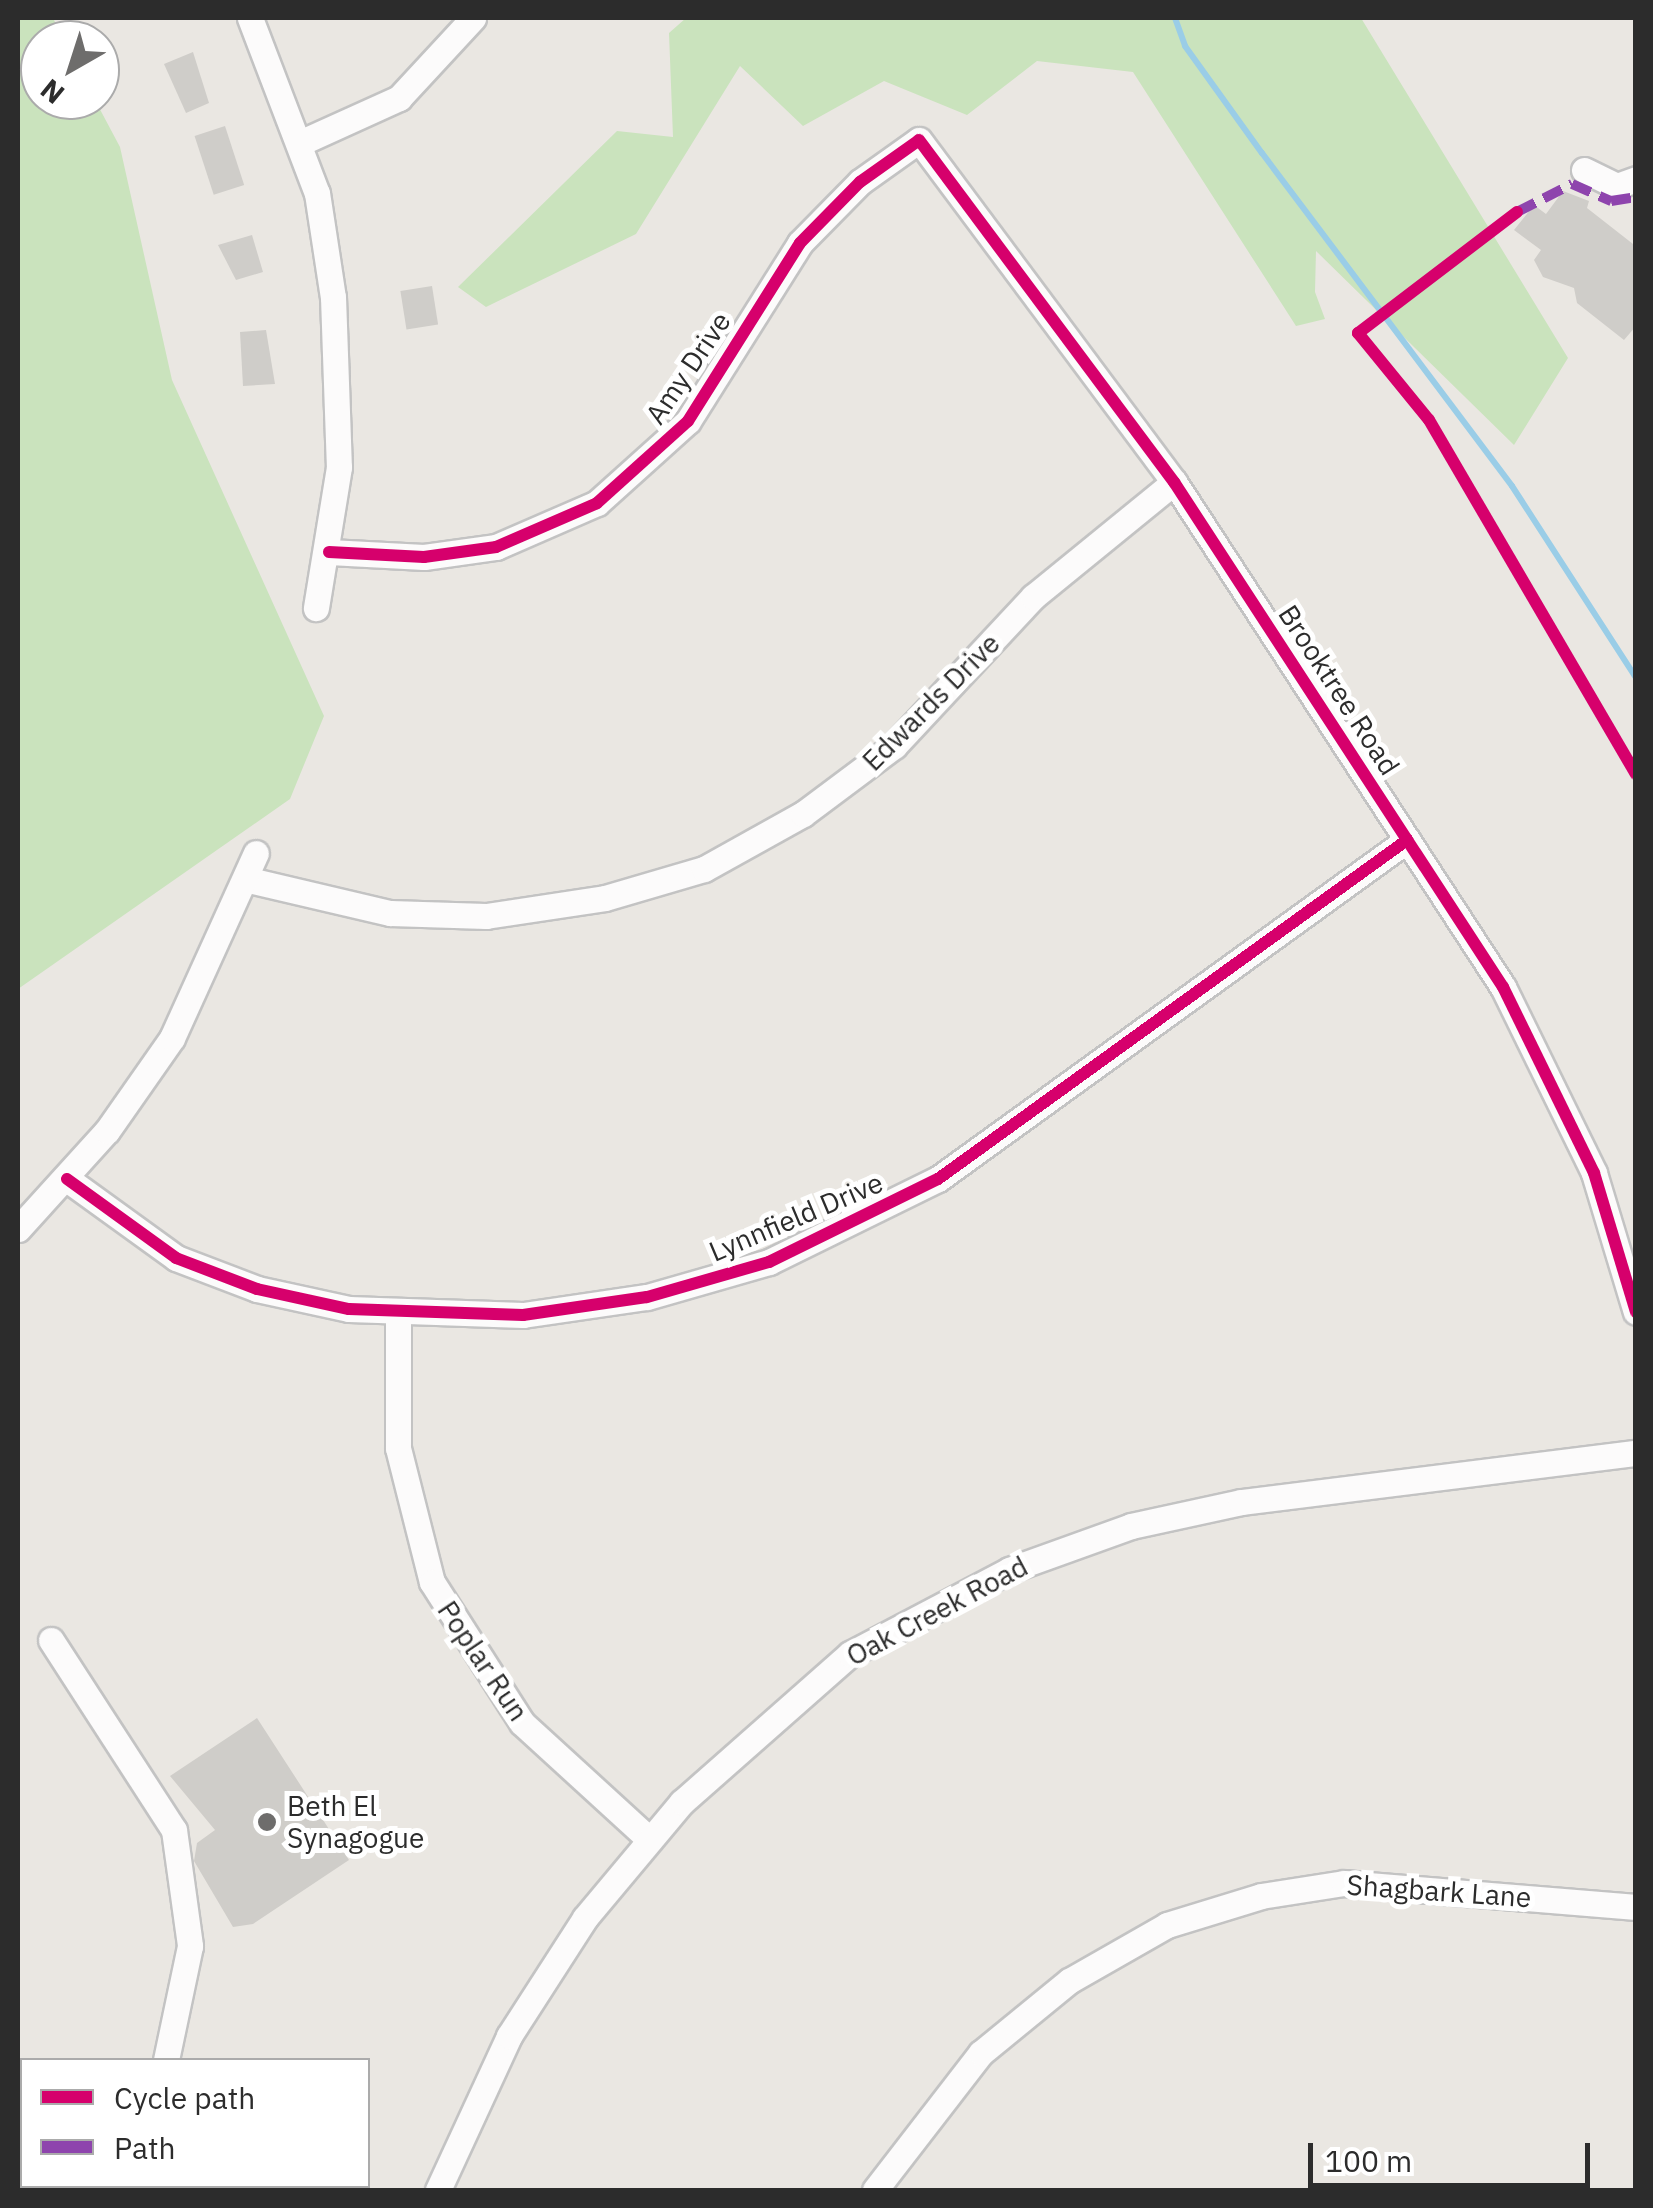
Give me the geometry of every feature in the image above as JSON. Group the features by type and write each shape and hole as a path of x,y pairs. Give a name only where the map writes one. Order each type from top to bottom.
{"street":[{"path":"250,18 302,142 317,193 337,344 339,467 329,552 316,608"},
{"path":"302,142 400,98 473,18"},
{"name":"Brooktree Road","path":"919,140 1174,482 1503,987 1565,1104 1636,1312"},
{"name":"Amy Drive","path":"329,552 424,557 496,547 597,503 688,421 809,232 919,140"},
{"path":"1584,170 1617,186 1636,179"},
{"name":"Edwards Drive","path":"249,880 390,912 486,916 605,898 704,869 803,814 894,746 1033,597 1174,482"},
{"name":"Lynnfield Drive","path":"67,1179 144,1238 217,1276 398,1316 523,1316 648,1297 847,1229 990,1143 1121,1040 1407,840"},
{"path":"18,1229 67,1179 172,1038 249,880 256,853"},
{"name":"Poplar Run","path":"398,1316 398,1448 432,1582 522,1723 649,1839"},
{"name":"Oak Creek Road","path":"438,2190 509,2036 584,1918 649,1839 761,1726 850,1654 1069,1546 1241,1502 1636,1453"},
{"path":"51,1640 174,1830 190,1946 166,2058"},
{"name":"Shagbark Lane","path":"875,2190 933,2106 995,2040 1069,1981 1168,1926 1261,1896 1344,1884 1636,1907"}],"green space":[{"path":"18,18 53,18 20,20 20,120 106,120 120,147 172,380 324,716 290,799 18,989"},
{"path":"686,18 1361,18 1568,358 1514,445 1316,251 1315,292 1325,319 1296,326 1133,72 1037,61 967,115 884,81 803,126 740,66 636,234 486,307 458,287 617,131 673,137 669,33"}],"building":[{"path":"193,52 209,103 186,113 164,64"},
{"path":"225,126 244,185 214,195 195,136"},
{"path":"1563,191 1589,201 1587,208 1633,244 1636,326 1624,340 1577,303 1574,288 1543,277 1534,260 1541,250 1514,230 1534,205 1546,214"},
{"path":"252,235 263,272 236,280 218,245"},
{"path":"432,286 438,325 406,330 400,291"},
{"path":"266,330 275,384 243,386 240,332"},
{"name":"Beth El Synagogue","path":"257,1718 349,1860 253,1924 233,1927 194,1861 197,1843 215,1830 170,1776"}],"waterway":[{"path":"1175,18 1185,46 1262,153 1512,486 1636,678"}],"marked path":[{"path":"1517,212 1572,184 1611,201 1636,197"}],"cycle path":[{"path":"329,552 424,557 496,547 597,503 688,421 800,243 860,182 919,140 1174,482 1503,987 1594,1173 1636,1312"},
{"path":"1517,212 1358,333 1429,420 1636,774"},
{"path":"67,1179 176,1258 257,1289 349,1309 523,1315 647,1297 769,1262 938,1179 1407,840"}],"place":[{"name":"Beth El Synagogue","path":"267,1822"}]}
